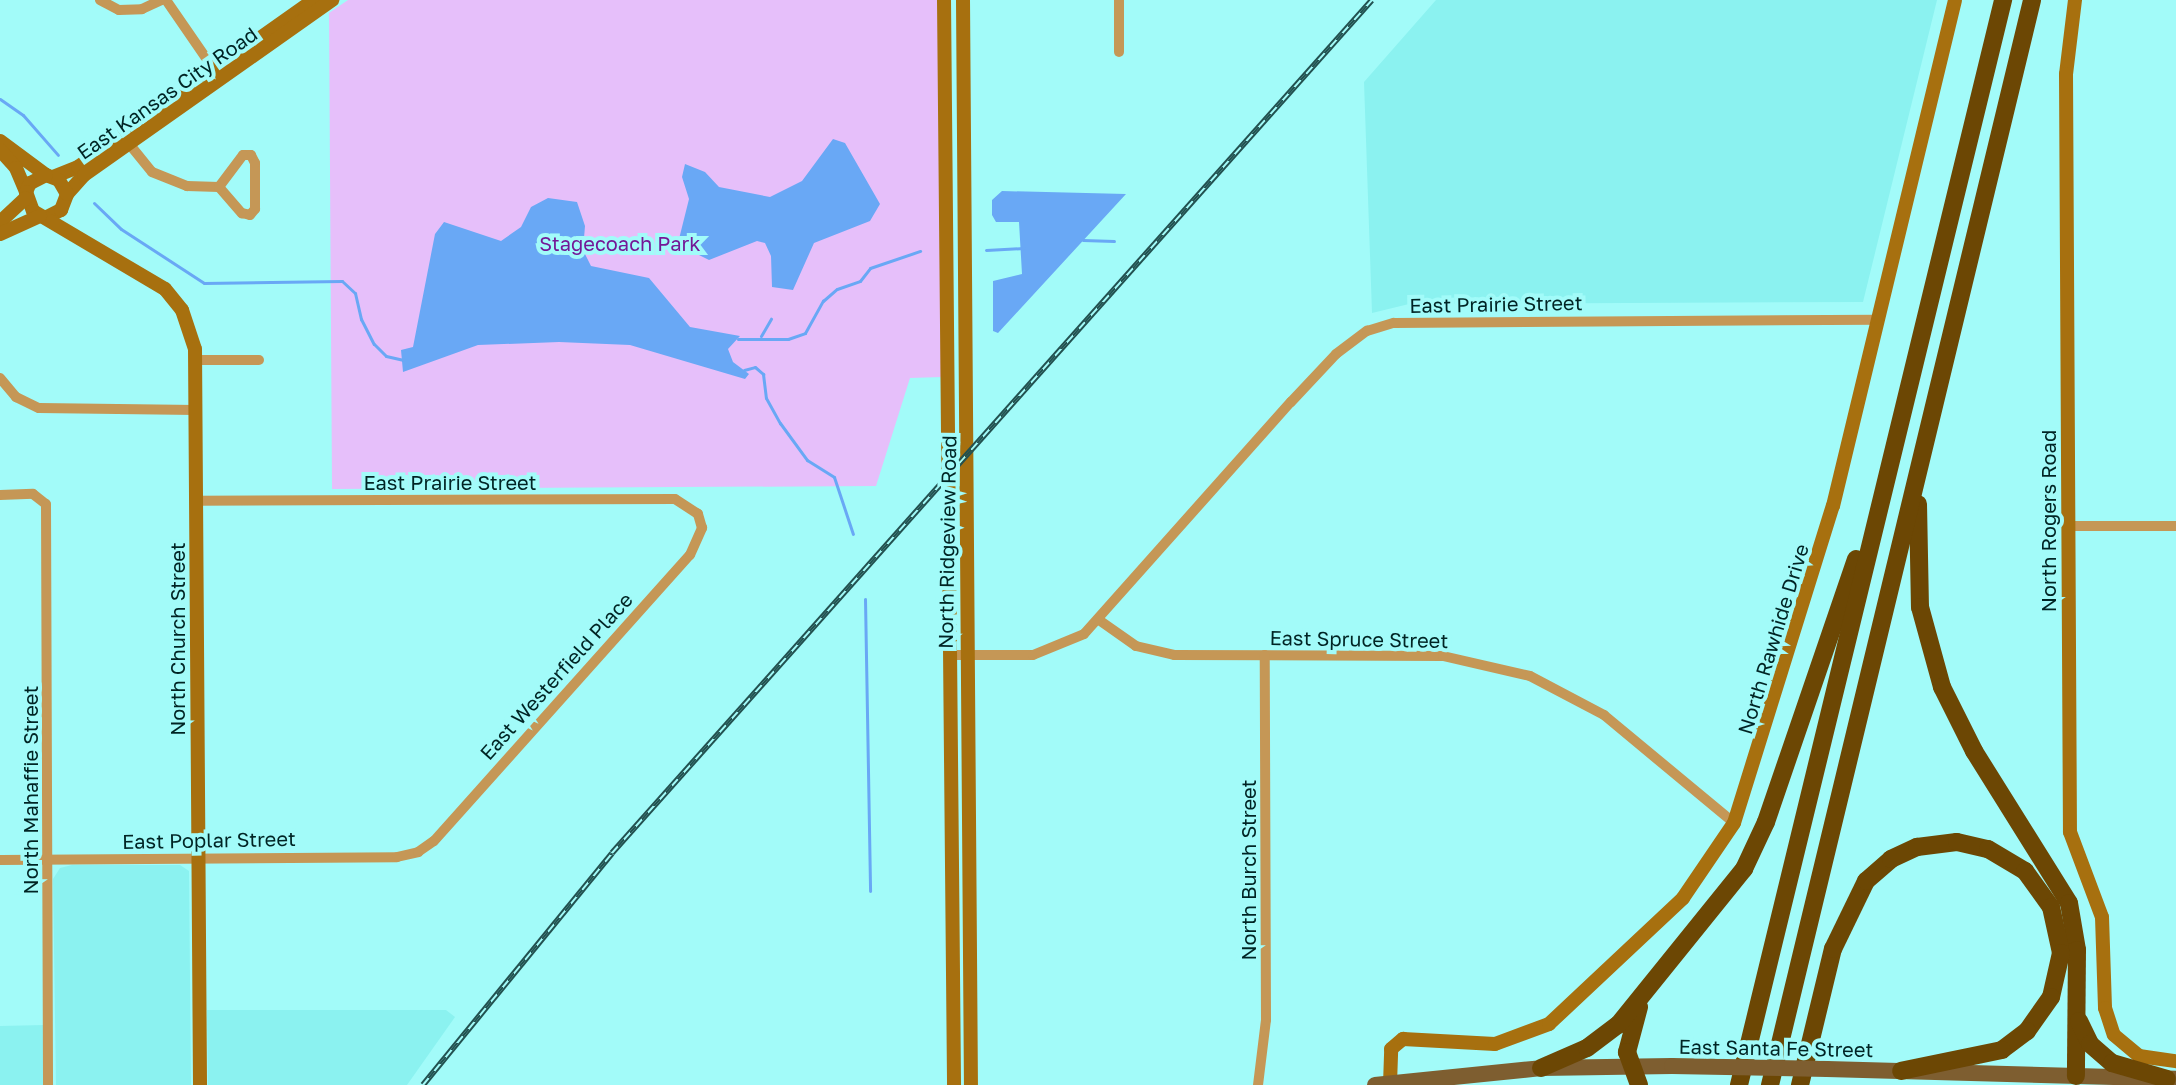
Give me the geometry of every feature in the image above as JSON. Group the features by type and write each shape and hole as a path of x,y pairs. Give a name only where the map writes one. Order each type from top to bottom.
{"highway":[{"path":"1739,1085 2003,0"},
{"path":"1770,1085 2032,0"},
{"path":"1919,469 1917,564 1929,650 1960,726 2069,903 2077,950 2074,1082"},
{"path":"1541,1068 1600,1041 1641,1001 1725,896 1755,848 1888,470"},
{"path":"1800,1085 1836,939 1866,881 1891,859 1917,847 1957,842 1988,849 2025,871 2051,907 2061,953 2051,997 2027,1031 2002,1050 1901,1071"},
{"path":"1639,1085 1631,1065 1628,1043 1641,1001"},
{"path":"2077,1019 2090,1044 2112,1063 2172,1079"}],"main road":[{"name":"East Santa Fe Street","path":"1375,1085 1451,1082 1541,1068 1631,1065 1901,1071 2074,1082 2172,1079"}],"street":[{"path":"100,0 119,10 142,9 164,0 218,75"},
{"name":"East Kansas City Road","path":"218,75 314,0"},
{"name":"East Kansas City Road","path":"26,195 30,183 78,167 125,140 332,0"},
{"name":"North Ridgeview Road","path":"944,0 971,1085"},
{"name":"North Ridgeview Road","path":"954,1085 958,656 969,401 963,239 963,0"},
{"path":"1119,0 1119,52"},
{"name":"North Rawhide Drive","path":"1390,1084 1391,1049 1403,1039 1495,1044 1549,1024 1683,898 1734,823 1829,519 1955,0"},
{"name":"North Rogers Road","path":"2075,0 2066,74 2067,802 2074,845 2102,917 2105,1008 2114,1035 2139,1056 2176,1061"},
{"path":"125,140 144,165 166,180 219,187 242,213 250,215 255,209 255,163 251,155 243,155 219,187"},
{"name":"East Kansas City Road","path":"44,216 125,140"},
{"name":"North Church Street","path":"0,141 49,176 66,198 91,242"},
{"path":"0,150 16,168 26,195 44,216 0,234"},
{"path":"0,222 26,195"},
{"name":"North Church Street","path":"44,216 91,242 173,298 190,329 196,360 200,1085"},
{"name":"East Prairie Street","path":"1099,620 1291,402 1336,354 1367,331 1394,323 1877,320"},
{"path":"196,360 259,360"},
{"path":"0,378 16,397 39,408 196,410"},
{"name":"North Mahaffie Street","path":"0,495 42,496 48,1085"},
{"name":"East Prairie Street","path":"196,501 675,499 698,514"},
{"name":"East Westerfield Place","path":"418,852 434,841 690,555 700,540 698,514"},
{"path":"2068,526 2176,526"},
{"path":"958,656 1033,655 1070,643 1099,620"},
{"name":"East Spruce Street","path":"1099,620 1136,646 1159,653 1443,656 1530,676 1604,715 1734,823"},
{"name":"North Burch Street","path":"1258,1085 1266,1020 1265,655"},
{"name":"East Poplar Street","path":"0,860 418,852"}],"shaded area":[{"path":"1436,0 1937,0 1863,302 1409,304 1372,313 1364,82"},
{"path":"833,139 845,143 880,204 870,221 814,243 793,290 772,287 771,256 765,243 757,241 709,260 683,247 679,239 689,199 682,177 685,164 705,172 719,187 770,197 802,181"},
{"path":"1002,191 1126,194 998,333 993,331 993,281 1022,274 1019,222 996,222 992,215 992,200"},
{"path":"548,198 577,202 585,226 583,250 591,266 649,278 690,327 740,336 728,349 733,362 749,374 745,379 630,345 559,342 478,345 403,372 401,350 413,347 435,234 444,222 501,241 521,227 531,207"},
{"path":"72,865 180,865 189,871 191,1085 56,1085 53,879 60,868"},
{"path":"207,1010 446,1010 455,1017 407,1085 208,1085"},
{"path":"45,1025 43,1085 0,1085 0,1026"}],"green space":[{"name":"Stagecoach Park","path":"348,0 938,0 942,377 910,378 876,486 332,489 329,13"}],"waterway":[{"path":"0,99 23,115 58,155"},
{"path":"94,203 121,229 204,283 342,281 355,293 361,319 374,344 386,356 404,360"},
{"path":"1083,240 1114,241"},
{"path":"986,250 1024,248"},
{"path":"738,339 788,339 805,333 823,301 837,289 860,281 870,268 920,251"},
{"path":"761,336 771,319"},
{"path":"744,370 755,367 763,374 766,398 780,423 807,460 834,477 853,534"},
{"path":"865,599 870,891"}],"railway":[{"path":"423,1085 612,853 1372,0"}]}
